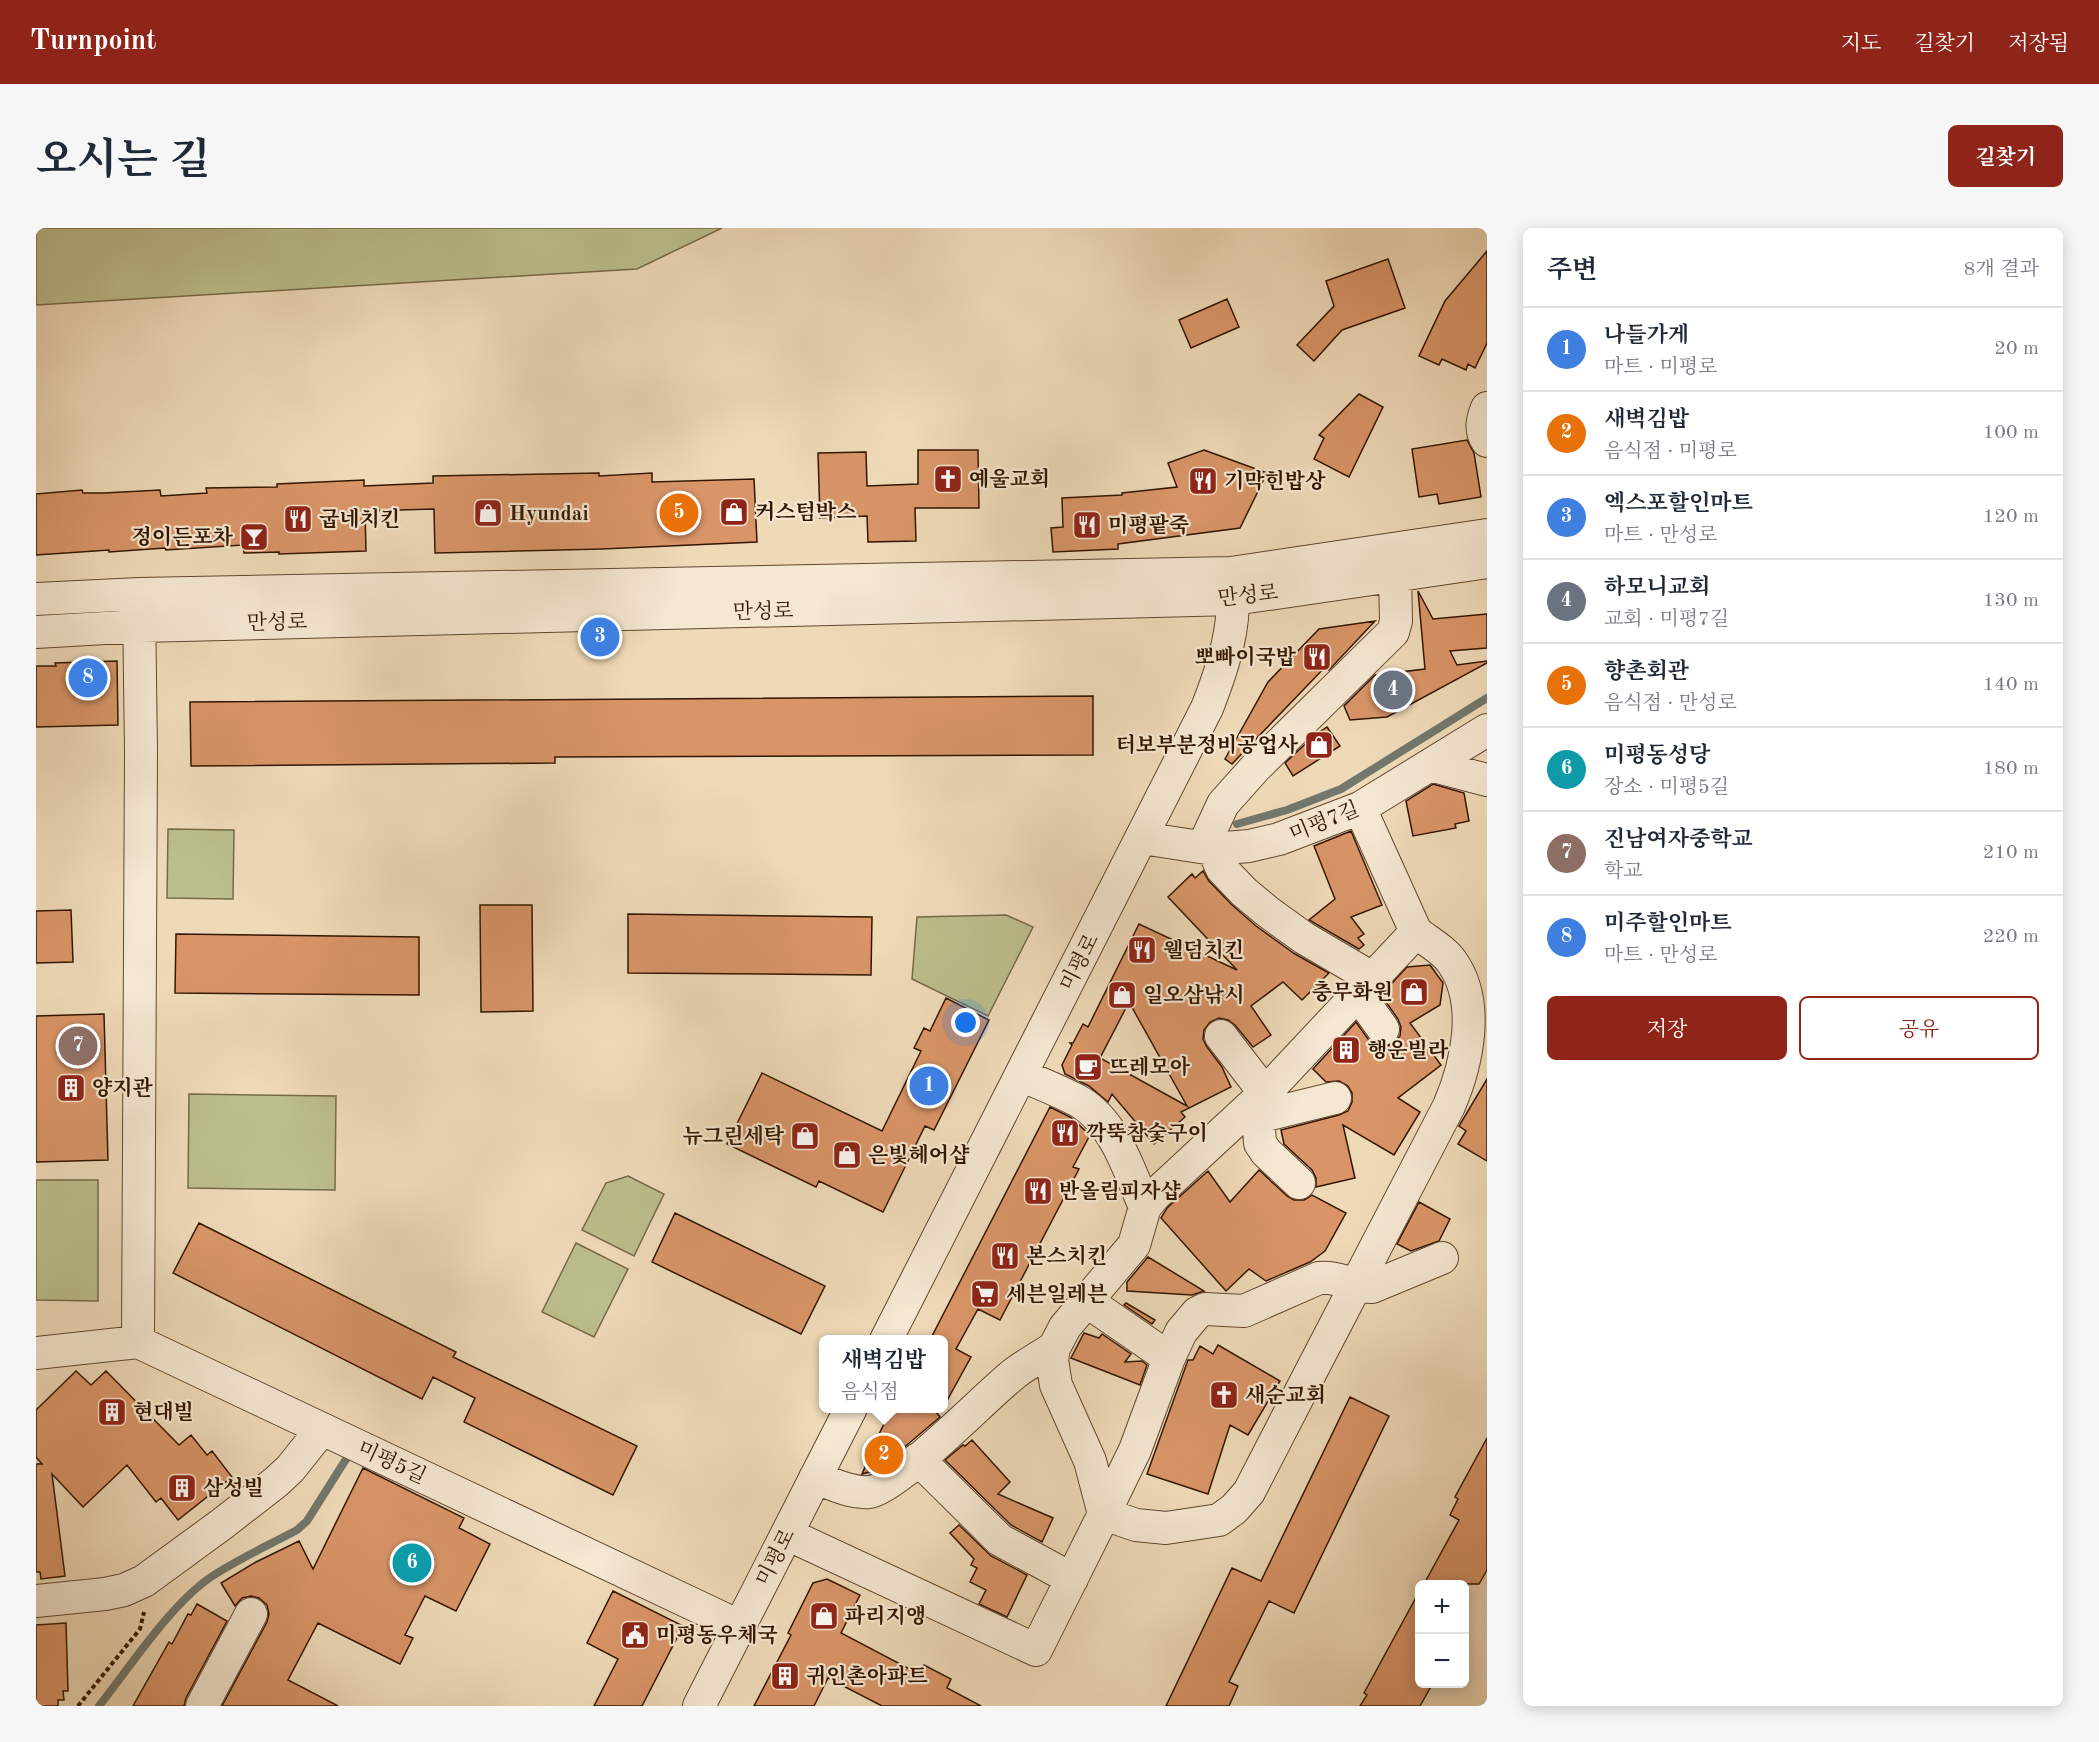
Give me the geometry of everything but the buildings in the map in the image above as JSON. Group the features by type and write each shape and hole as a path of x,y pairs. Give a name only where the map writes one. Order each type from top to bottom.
{"street":[{"path":"1487,408 1482,424 1482,432 1487,441"},
{"name":"만성로","path":"36,599 139,594 1233,586 1487,535"},
{"name":"만성로","path":"36,632 140,626 1233,586 1395,575 1487,562"},
{"path":"1383,1029 1365,986 1244,892 1222,869 1208,848 1223,804 1254,768 1393,632 1396,621 1395,575"},
{"name":"미평로","path":"889,1335 1207,708 1228,648 1233,586"},
{"path":"36,1353 138,1342 141,764 139,594"},
{"name":"미평7길","path":"1142,838 1208,848 1249,846 1279,839 1360,808 1487,730"},
{"path":"1431,765 1487,780"},
{"path":"1104,1514 1136,1525 1166,1528 1219,1520 1234,1509 1249,1492 1449,1106 1465,1059 1468,1029 1463,982 1452,960 1416,932 1360,808"},
{"path":"1104,1514 1090,1461 1056,1385 1052,1360 1054,1348 1065,1327 1134,1245 1145,1207 1154,1196 1260,1104 1416,932"},
{"path":"1221,1036 1260,1104 1260,1143 1299,1183"},
{"path":"1021,1075 1081,1103 1097,1116 1114,1138 1145,1207"},
{"path":"1260,1104 1335,1098"},
{"path":"787,1534 1036,1650 1135,1450 1168,1358 1181,1332 1197,1313 1205,1309 1244,1311 1319,1278 1329,1277 1372,1287 1442,1258"},
{"path":"1088,1302 1168,1358"},
{"name":"미평5길","path":"138,1342 739,1626"},
{"path":"815,1478 857,1492 880,1489 918,1459 1016,1372 1054,1348"},
{"name":"미평로","path":"699,1706 848,1413"},
{"path":"36,1601 105,1594 124,1590 144,1581 276,1482 290,1469 322,1429"},
{"path":"918,1459 1000,1540 1072,1579"},
{"path":"202,1706 251,1614"}],"path":[{"path":"78,1706 140,1629 144,1612 144,1581"}],"green space":[{"path":"36,228 722,228 637,269 36,305"},
{"path":"168,829 234,830 233,899 167,898"},
{"path":"1006,915 1033,927 988,1016 912,979 917,917"},
{"path":"189,1094 336,1096 335,1190 188,1188"},
{"path":"628,1176 664,1194 634,1256 582,1230 606,1183"},
{"path":"36,1180 98,1180 98,1301 36,1300"},
{"path":"576,1243 628,1269 594,1337 542,1312"}],"waterway":[{"path":"1237,824 1287,810 1341,789 1487,698"},
{"path":"99,1706 166,1619 196,1589 232,1564 297,1530 307,1521 348,1456"}],"place":[{"name":"예울교회","path":"948,479"},
{"name":"기막힌밥상","path":"1203,481"},
{"name":"커스텀박스","path":"734,512"},
{"name":"Hyundai","path":"488,513"},
{"name":"향촌회관","path":"679,513"},
{"name":"굽네치킨","path":"298,519"},
{"name":"미평팥죽","path":"1087,525"},
{"name":"정이든포차","path":"254,537"},
{"name":"엑스포할인마트","path":"600,637"},
{"name":"뽀빠이국밥","path":"1317,657"},
{"name":"미주할인마트","path":"88,678"},
{"name":"하모니교회","path":"1393,690"},
{"name":"터보부분정비공업사","path":"1319,745"},
{"name":"웰덤치킨","path":"1142,950"},
{"name":"충무화원","path":"1414,992"},
{"name":"일오삼낚시","path":"1122,995"},
{"name":"진남여자중학교","path":"78,1046"},
{"name":"행운빌라","path":"1346,1050"},
{"name":"뜨레모아","path":"1088,1067"},
{"name":"나들가게","path":"929,1086"},
{"name":"양지관","path":"71,1088"},
{"name":"깍뚝참숯구이","path":"1065,1133"},
{"name":"뉴그린세탁","path":"805,1136"},
{"name":"은빛헤어샵","path":"847,1155"},
{"name":"반올림피자샵","path":"1038,1191"},
{"name":"본스치킨","path":"1005,1256"},
{"name":"세븐일레븐","path":"985,1294"},
{"name":"새순교회","path":"1224,1395"},
{"name":"현대빌","path":"112,1412"},
{"name":"새벽김밥","path":"884,1455"},
{"name":"삼성빌","path":"182,1488"},
{"name":"미평동성당","path":"412,1563"},
{"name":"파리지앵","path":"824,1616"},
{"name":"미평동우체국","path":"635,1635"},
{"name":"귀인촌아파트","path":"785,1676"}]}
